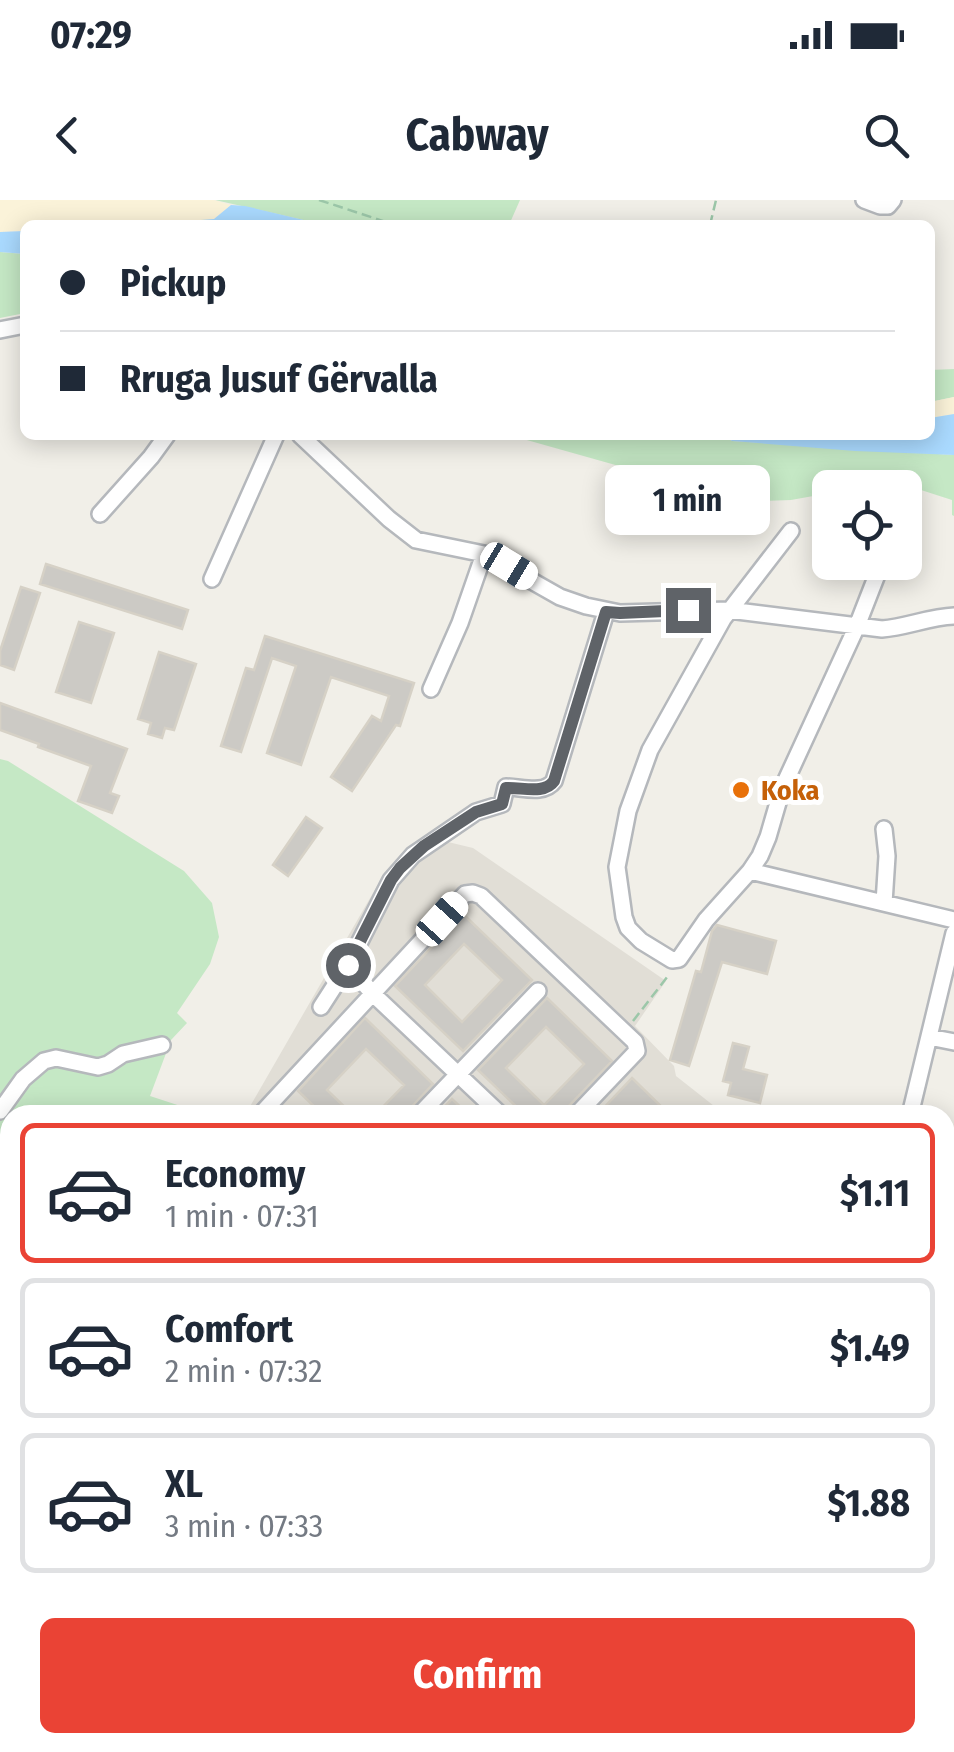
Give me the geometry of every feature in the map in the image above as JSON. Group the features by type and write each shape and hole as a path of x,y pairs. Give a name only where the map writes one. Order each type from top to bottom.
{"street":[{"path":"864,200 880,206 888,206 893,200"},
{"path":"100,514 163,440"},
{"path":"212,579 274,440"},
{"path":"305,440 416,540 484,554 560,597 606,612 728,610 882,629 954,616"},
{"path":"791,531 728,610 650,750 621,838 618,886 628,928 672,960 679,959 706,920 750,871 768,837 782,788 875,580"},
{"path":"431,689 484,554"},
{"path":"321,1007 348,965 391,880 424,846 476,812 502,804 506,788 550,787 606,612"},
{"path":"884,829 884,903"},
{"path":"750,871 954,920"},
{"path":"269,1105 464,894 473,893 635,1042 637,1052 586,1105"},
{"path":"912,1105 954,933"},
{"path":"348,965 373,994 491,1105"},
{"path":"429,1105 538,990"},
{"path":"929,1038 954,1042"},
{"path":"4,1105 23,1079 44,1061 56,1058 98,1068 123,1054 162,1045"}],"path":[{"path":"319,200 380,220"},
{"path":"624,1032 668,977 672,960"}],"shaded area":[{"path":"448,842 473,848 666,981 635,1026 674,1066 676,1076 713,1105 251,1105 377,886"}],"green space":[{"path":"215,200 520,200 511,220 303,220"},
{"path":"0,252 20,254 20,314 0,318"},
{"path":"954,369 954,397 935,401 935,370"},
{"path":"527,440 730,440 954,455 954,516 952,500 922,490 922,470 812,470 812,496 665,504 658,477"},
{"path":"0,759 184,871 212,903 219,937 210,964 177,1013 187,1023 171,1040 150,1096 177,1105 0,1105"}],"sand":[{"path":"0,200 214,200 231,205 208,220 20,220 20,231 0,232"},
{"path":"954,397 954,414 935,417 935,401"}],"water":[{"path":"231,205 304,220 201,220 214,219"},
{"path":"20,231 20,254 0,252 0,232"},
{"path":"954,414 954,455 730,440 935,440 935,417"}],"building":[{"path":"46,564 188,610 182,629 40,584"},
{"path":"21,587 40,593 14,670 0,665 0,651"},
{"path":"79,622 114,633 91,703 56,692"},
{"path":"265,636 414,683 400,726 396,725 352,791 331,777 372,716 381,721 389,696 331,677 301,765 267,753 296,666 272,658 241,752 221,746 246,668 254,670"},
{"path":"159,652 196,664 174,730 165,728 162,738 148,734 151,723 138,719"},
{"path":"0,703 127,749 110,793 119,796 112,813 78,801 91,766 0,730"},
{"path":"306,817 322,828 288,876 273,865"},
{"path":"463,914 532,980 463,1051 395,986","holes":["464,944 502,980 462,1022 425,985"]},
{"path":"717,925 776,941 767,974 722,962 689,1066 670,1060 696,971 701,972"},
{"path":"547,998 612,1061 570,1105 544,1105 515,1105 478,1070","holes":["546,1027 584,1064 544,1105 506,1068"]},
{"path":"365,1018 433,1084 413,1105 385,1105 404,1085 366,1049 327,1090 343,1105 313,1105 298,1091"},
{"path":"733,1043 749,1047 743,1069 767,1075 760,1103 728,1095 731,1083 723,1081"},
{"path":"632,1078 660,1105 606,1105"}],"place":[{"name":"Koka","path":"741,790"}],"route":[{"path":"348,965 391,880 424,846 476,812 502,804 506,788 550,787 606,612 688,610"}]}
